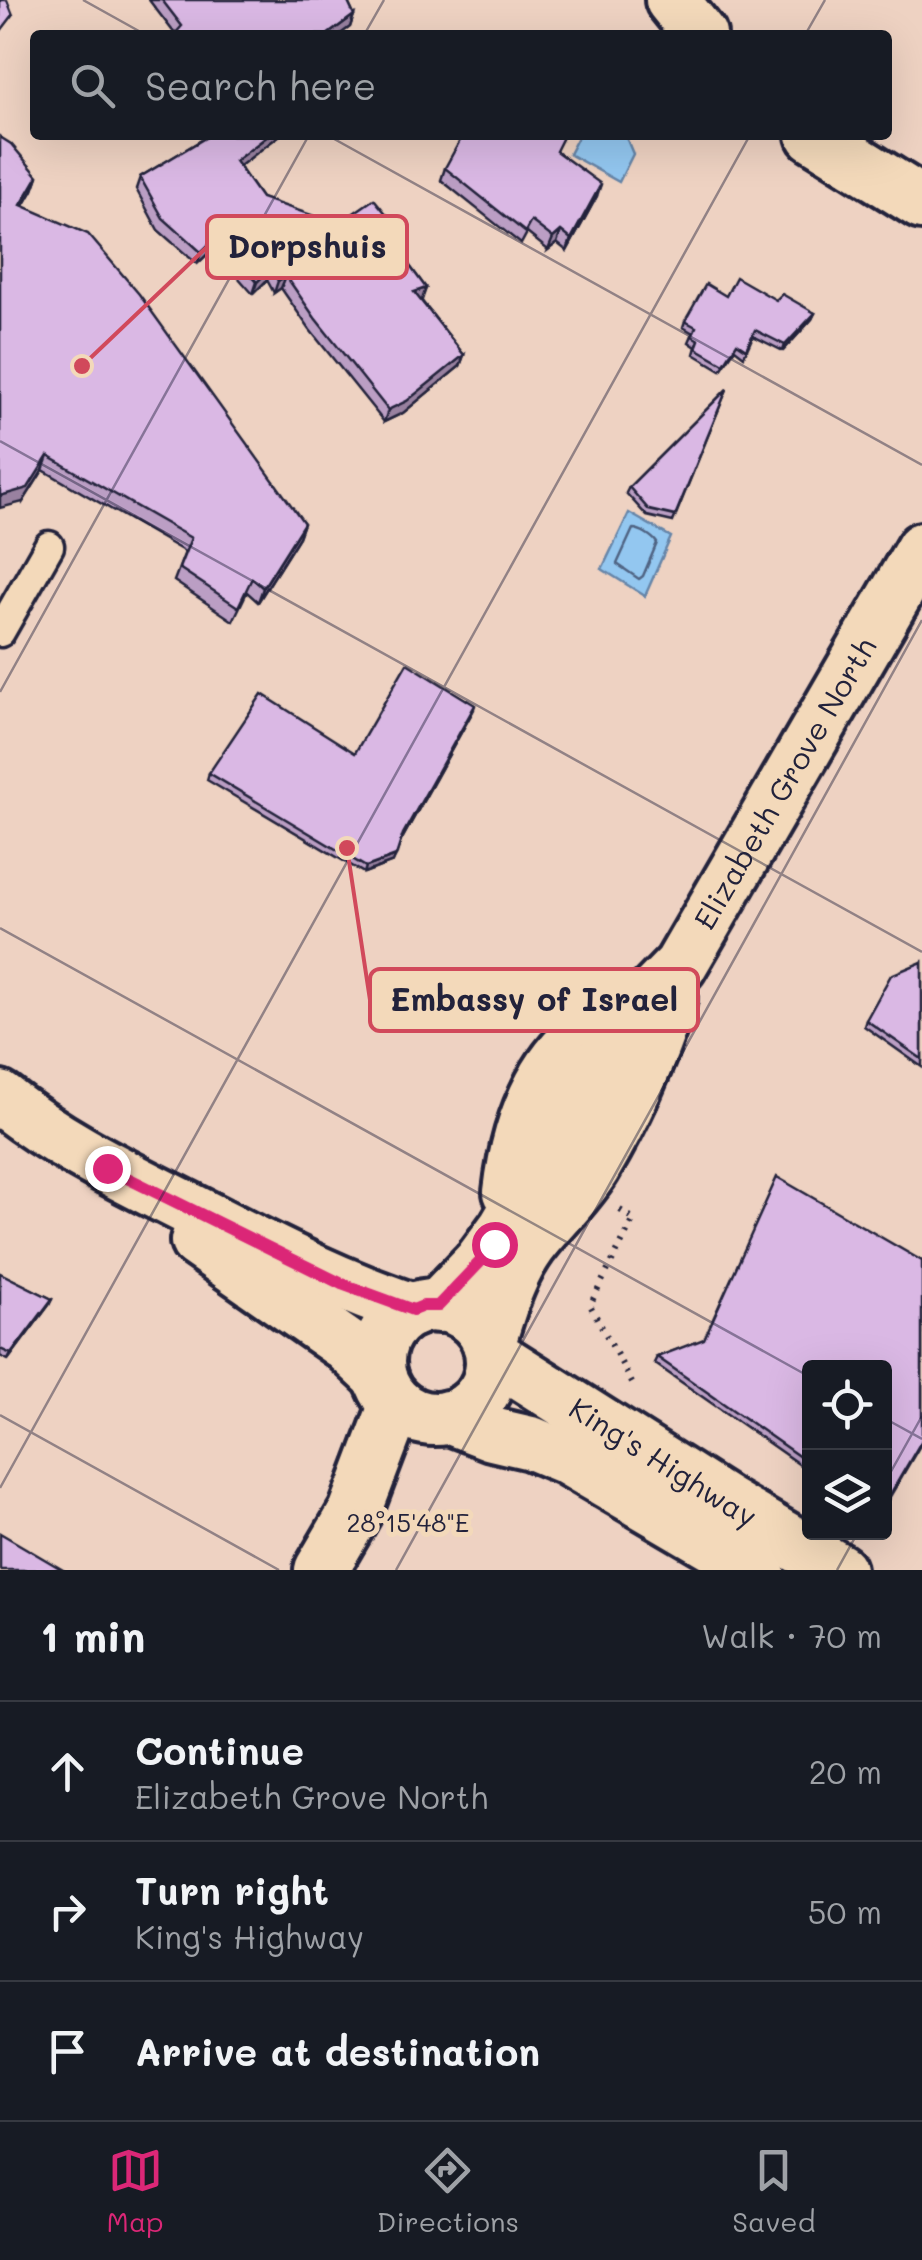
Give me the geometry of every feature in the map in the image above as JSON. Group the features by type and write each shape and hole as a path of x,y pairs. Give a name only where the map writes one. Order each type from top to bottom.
{"street":[{"path":"672,0 696,30"},
{"path":"820,140 922,203"},
{"name":"Elizabeth Grove North","path":"490,1349 502,1299 525,1253 594,1168 632,1094 680,966 922,549"},
{"name":"Elizabeth Grove North","path":"426,1308 480,1262 506,1228 604,1059 643,1004 680,966"},
{"name":"King's Highway","path":"0,1098 36,1127 107,1168 342,1284 426,1308"},
{"name":"King's Highway","path":"107,1168 170,1222 346,1345 415,1404 566,1458 758,1570"},
{"path":"426,1308 467,1315 490,1349 490,1378 477,1401 466,1410 415,1404 378,1361 387,1332 396,1320 426,1308"},
{"name":"King's Highway","path":"490,1349 725,1503 838,1570"},
{"path":"321,1570 415,1404"}],"lane":[{"path":"0,632 49,546"}],"path":[{"path":"580,1186 634,1219 590,1305 644,1409 630,1442"}],"water":[{"path":"576,140 627,140 633,154 619,182 569,154"},
{"path":"629,513 671,537 645,596 602,569"}],"building":[{"path":"0,0 7,0 13,15 0,32"},
{"path":"162,0 347,0 354,15 334,30 178,30 182,26"},
{"path":"0,137 38,176 21,205 88,234 139,294 304,523 263,588 252,578 238,607 179,568 191,538 48,456 28,488 0,496"},
{"path":"202,140 262,140 235,161 261,198 335,226 374,199 402,233 393,243 426,288 414,292 464,355 407,401 388,410 286,276 278,281 271,268 257,282 217,237 201,252 163,218 140,177"},
{"path":"460,140 562,140 556,151 601,184 571,239 561,231 553,238 531,221 525,232 445,168"},
{"path":"736,277 776,300 782,294 815,313 785,345 755,330 746,349 737,343 724,364 696,348 699,340 692,336 696,327 685,321 706,284 726,296"},
{"path":"727,389 675,516 649,510 629,487"},
{"path":"407,663 475,705 403,834 396,856 366,867 209,773 262,694 355,753"},
{"path":"922,962 922,1059 866,1020 891,975"},
{"path":"777,1177 922,1261 922,1440 892,1491 892,1360 802,1360 802,1458 657,1357 704,1339"},
{"path":"0,1273 52,1299 11,1354 0,1349"},
{"path":"0,1533 63,1570 0,1570"}],"place":[{"name":"Dorpshuis","path":"82,366"},
{"name":"Embassy of Israel","path":"347,848"}],"route":[{"path":"107,1168 342,1284 413,1310 438,1306 494,1244"}]}
